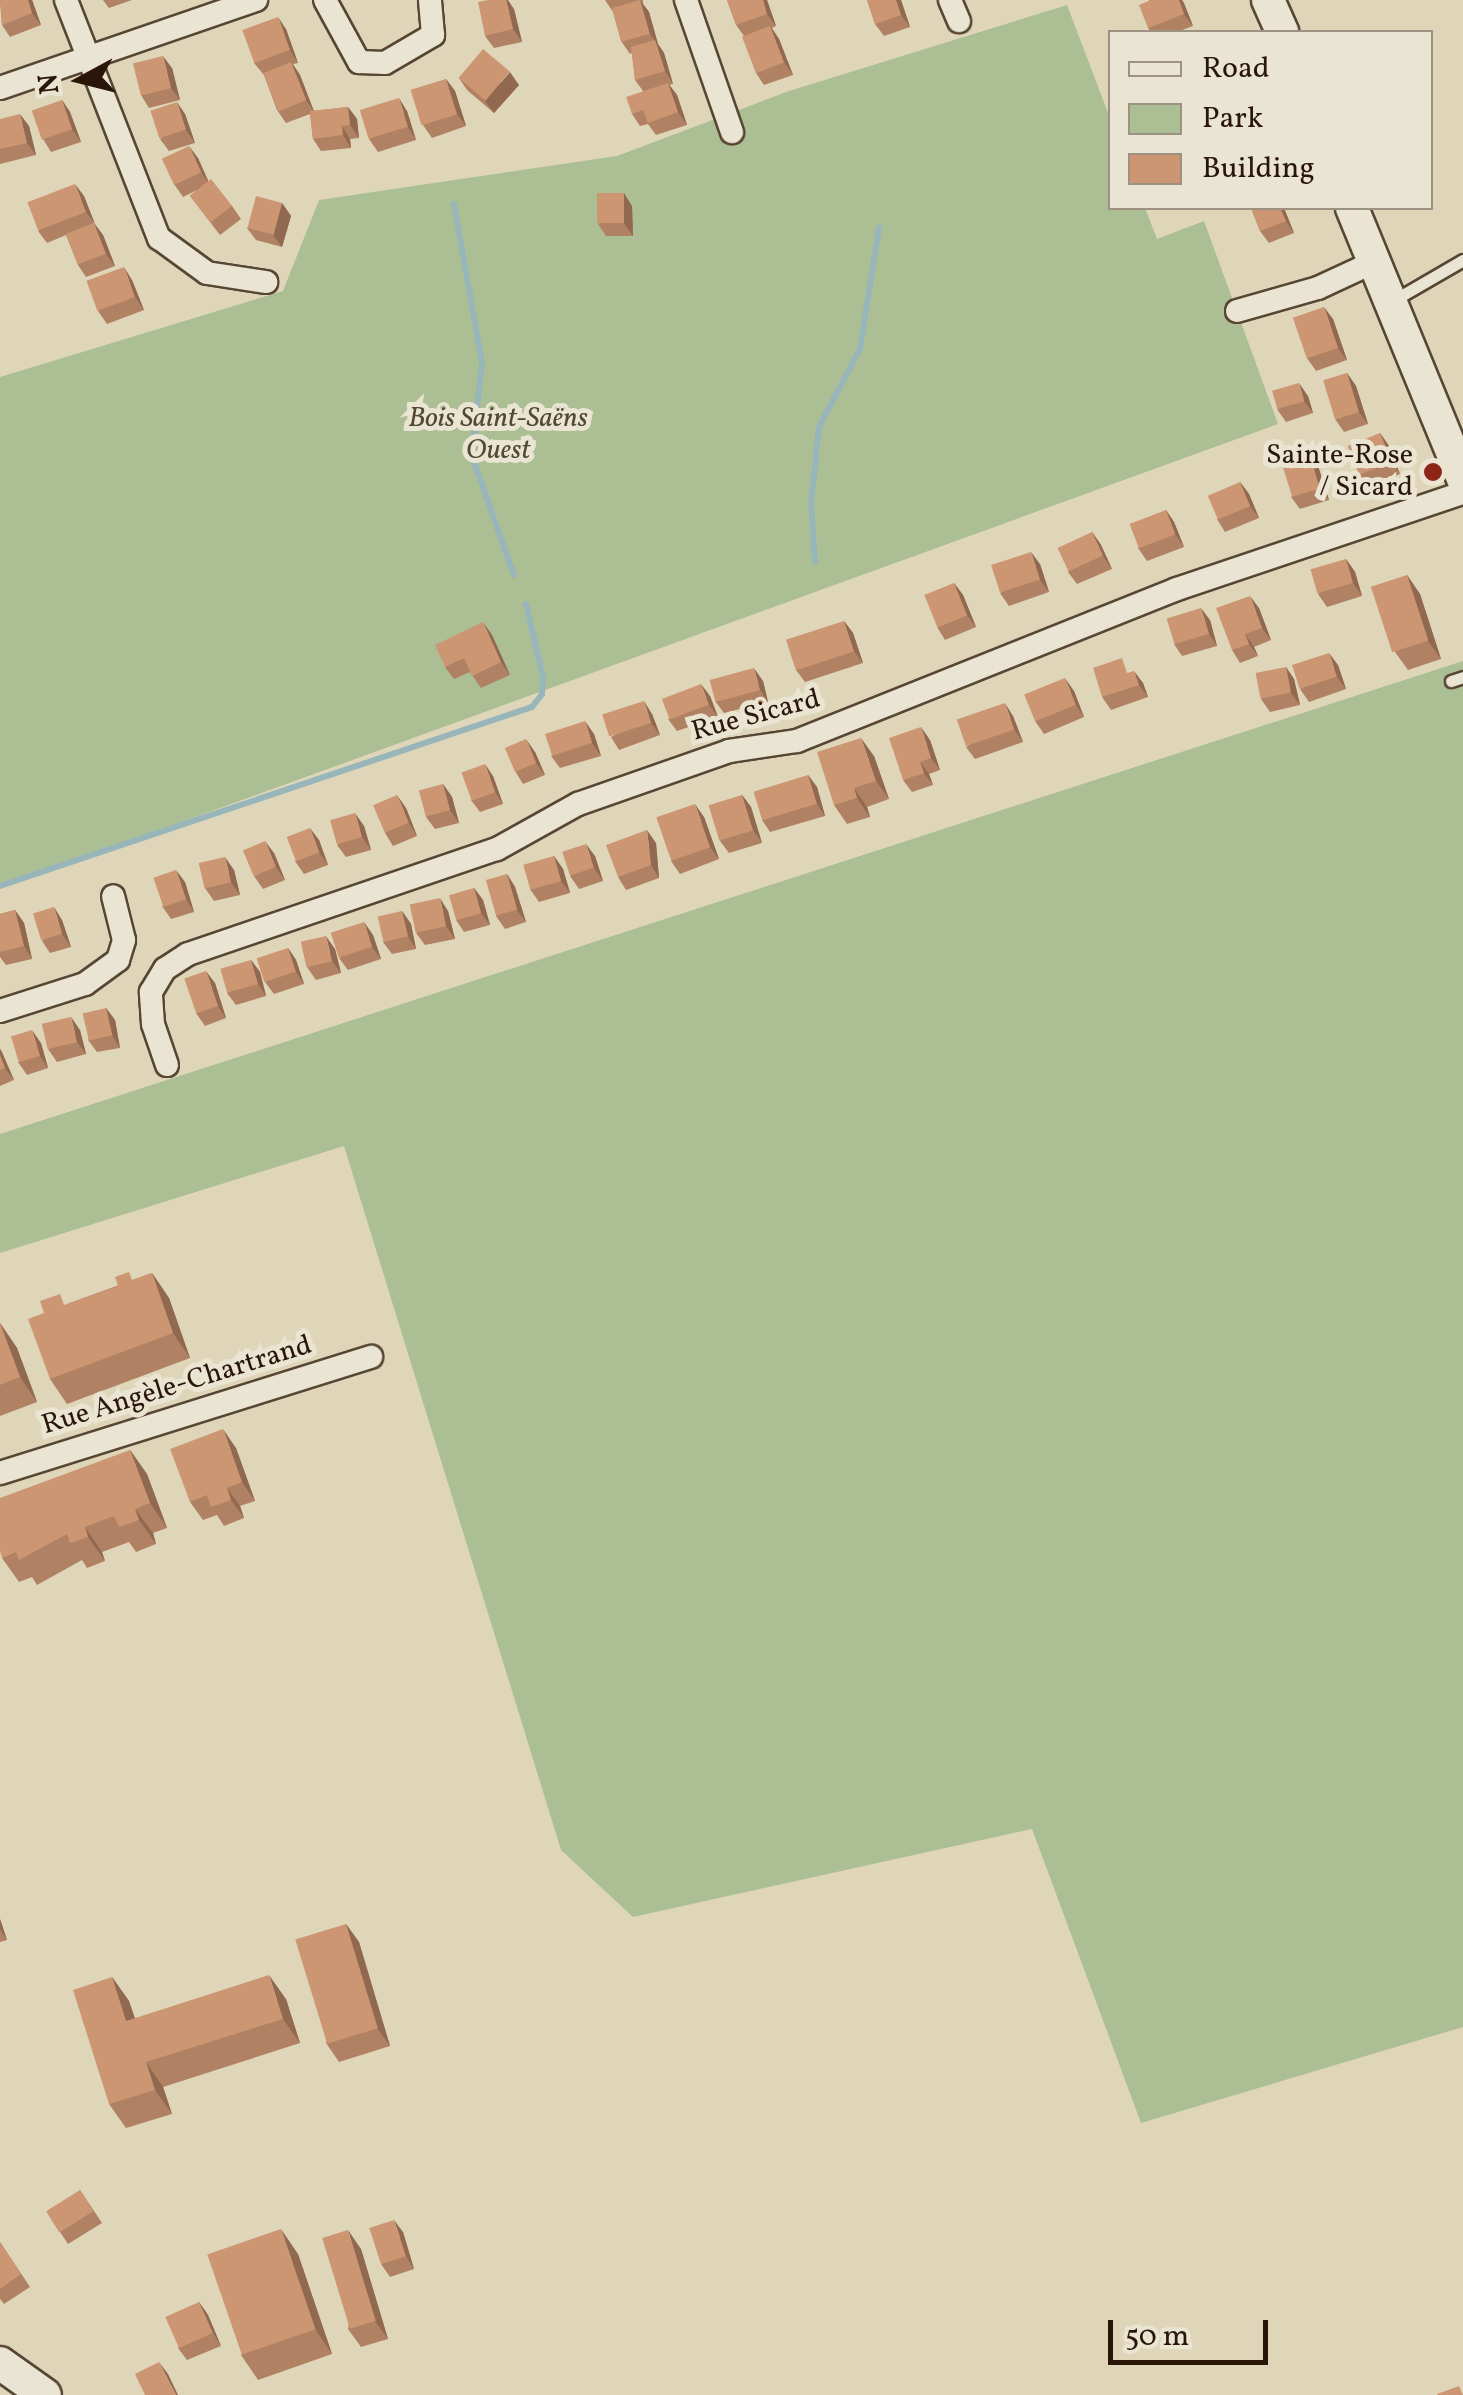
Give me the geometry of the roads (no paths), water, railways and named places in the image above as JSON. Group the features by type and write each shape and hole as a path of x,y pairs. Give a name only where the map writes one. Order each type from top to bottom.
{"street":[{"path":"66,0 158,238 207,272 266,282"},
{"path":"0,88 256,0"},
{"path":"325,0 359,62 384,63 433,35 430,0"},
{"path":"686,0 732,132"},
{"path":"1268,0 1281,30"},
{"path":"1353,210 1462,479"},
{"path":"1237,311 1318,288 1374,262"},
{"name":"Rue Sicard","path":"168,1065 153,1024 151,992 165,968 188,954 497,849 578,804 729,751 798,742 1462,479"},
{"path":"0,1011 86,984 118,960 124,940 113,896"},
{"name":"Rue Angèle-Chartrand","path":"0,1473 371,1357"},
{"path":"0,2363 45,2395"}],"lane":[{"path":"1390,302 1463,260"}],"waterway":[{"path":"454,204 482,363 472,456 514,575"},
{"path":"815,562 811,504 819,427 860,349 879,227"},
{"path":"0,886 532,707 542,694 543,677 526,604"}],"place":[{"name":"Sainte-Rose / Sicard","path":"1433,472"}],"park label":[{"name":"Bois Saint-Saëns Ouest","path":"498,435"}]}
